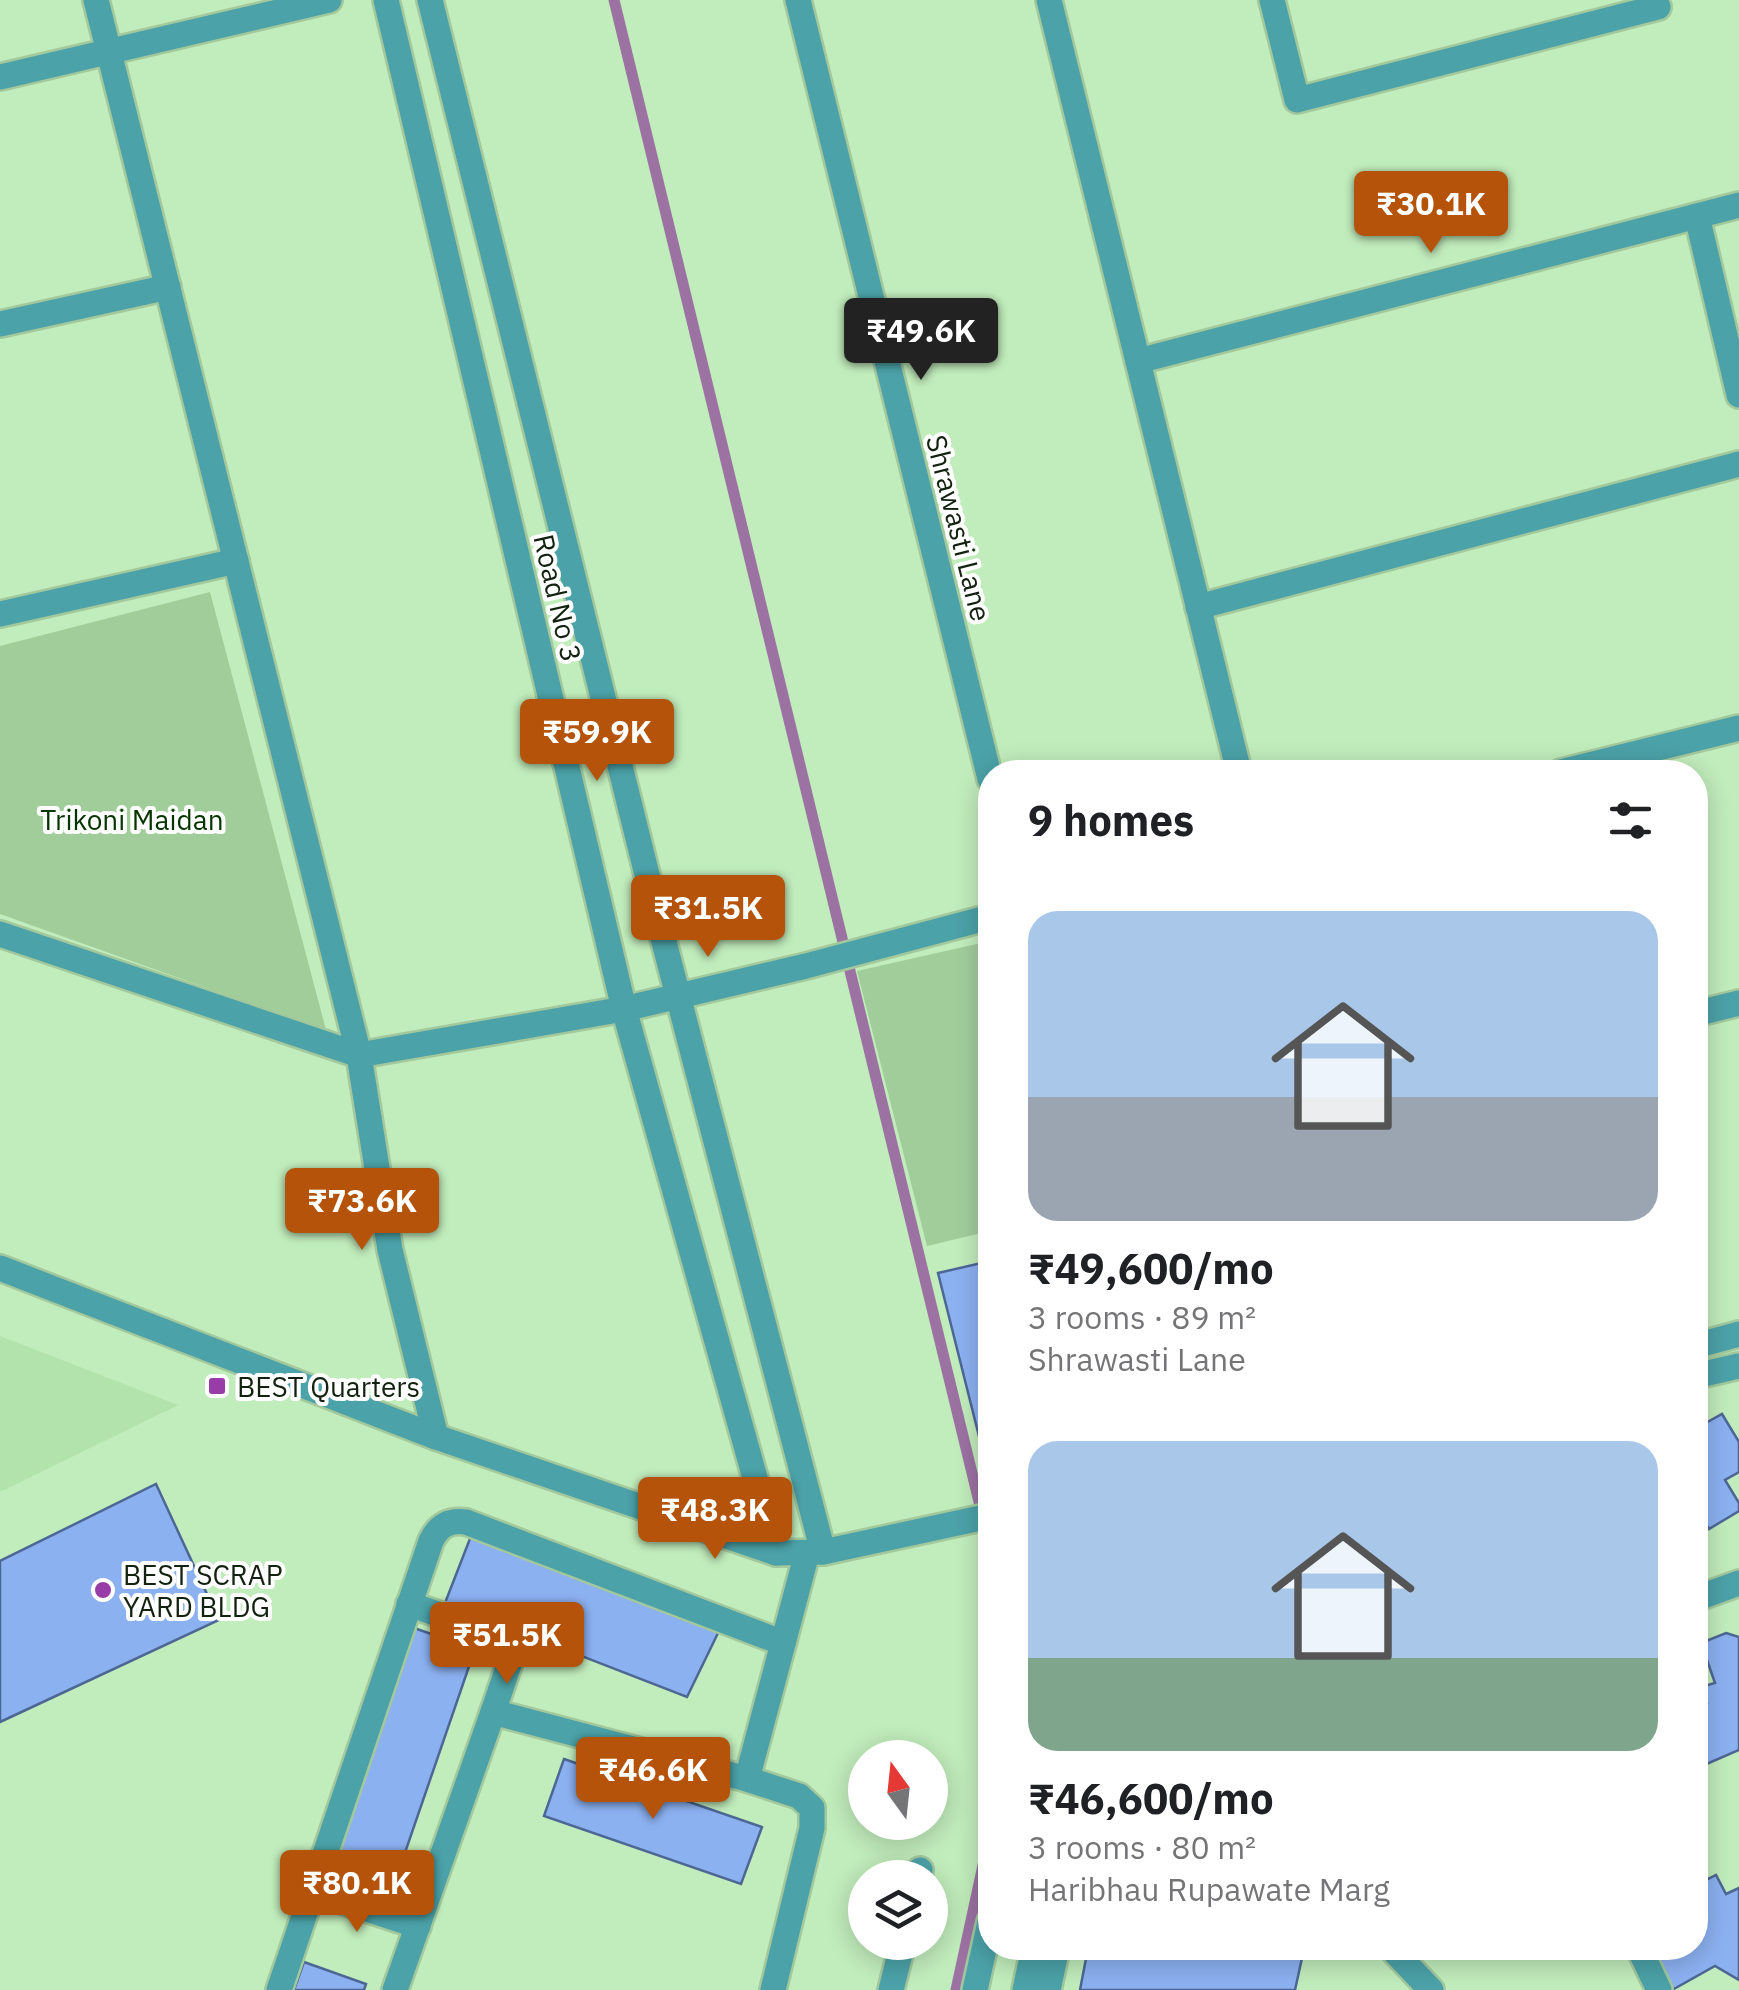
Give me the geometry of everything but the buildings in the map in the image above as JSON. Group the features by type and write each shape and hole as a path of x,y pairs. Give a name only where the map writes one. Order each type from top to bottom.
{"street":[{"path":"96,0 360,1055 390,1250 436,1437"},
{"path":"0,76 330,0"},
{"name":"Road No 3","path":"386,0 624,1009 776,1554"},
{"path":"430,0 815,1552 782,1643 747,1780"},
{"name":"Shrawasti Lane","path":"798,0 985,760"},
{"path":"1049,0 1236,760"},
{"path":"1272,0 1297,100 1658,6"},
{"path":"1138,361 1739,205"},
{"path":"1697,216 1739,395"},
{"path":"0,324 168,287"},
{"path":"1198,607 1739,464"},
{"path":"0,614 236,561"},
{"path":"1610,760 1739,728"},
{"path":"0,934 360,1055 624,1009 978,920"},
{"path":"1708,1011 1739,1003"},
{"path":"0,1268 436,1437 776,1554 815,1552 978,1519"},
{"path":"1708,1342 1739,1334"},
{"path":"1708,1373 1739,1366"},
{"path":"279,1990 436,1530 455,1521 466,1522 782,1643"},
{"path":"1708,1594 1739,1583"},
{"path":"395,1990 513,1653 506,1638 409,1604"},
{"path":"494,1712 747,1780 799,1796 812,1808 812,1828 773,1990"},
{"path":"312,1892 418,1926"},
{"path":"891,1990 898,1960"},
{"path":"975,1990 982,1960"},
{"path":"1026,1990 1032,1960"},
{"path":"1048,1990 1054,1960"},
{"path":"1402,1960 1431,1990"},
{"path":"1645,1960 1659,1990"}],"shaded area":[{"path":"0,1336 178,1405 0,1492"}],"green space":[{"name":"Trikoni Maidan","path":"210,592 330,1045 277,1013 0,914 0,646"},
{"path":"978,944 978,1234 927,1246 857,971"}],"waterway":[{"path":"614,0 978,1498"},
{"path":"956,1990 978,1888"}],"place":[{"name":"BEST Quarters","path":"217,1386"},
{"name":"BEST SCRAP YARD BLDG","path":"103,1590"}]}
